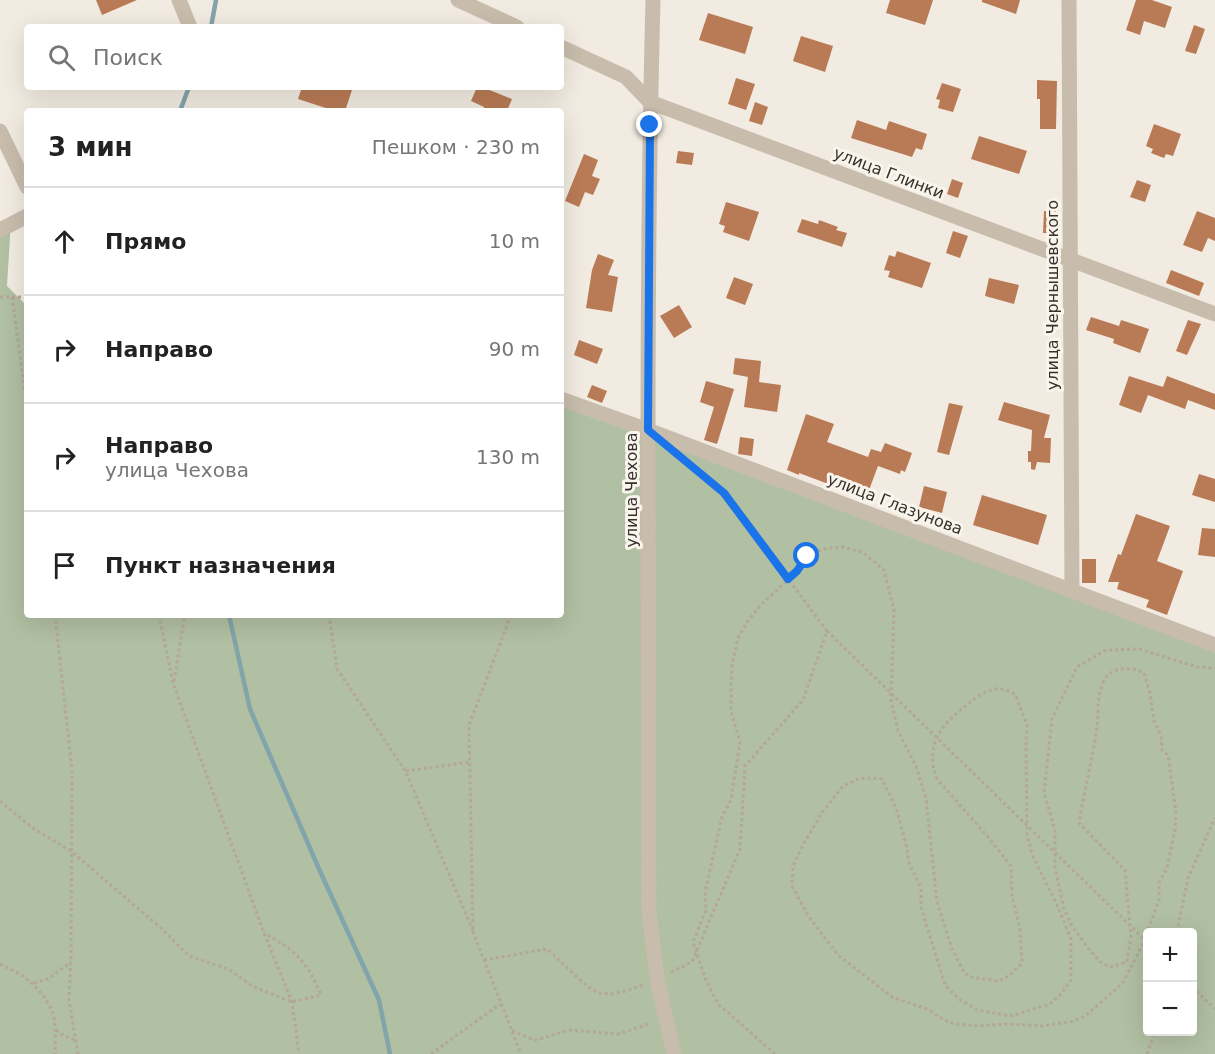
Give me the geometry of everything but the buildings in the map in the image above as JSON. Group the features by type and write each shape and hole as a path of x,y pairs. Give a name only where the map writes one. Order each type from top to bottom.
{"street":[{"path":"179,0 189,24"},
{"path":"458,0 510,24"},
{"name":"улица Чехова","path":"653,0 650,102 648,430 649,912 657,979 674,1054"},
{"name":"улица Чернышевского","path":"1069,0 1072,591"},
{"name":"улица Глинки","path":"564,48 626,77 650,102 1215,314"},
{"path":"0,130 24,181"},
{"path":"0,230 24,218"},
{"name":"улица Глазунова","path":"564,400 1215,645"}],"path":[{"path":"0,297 24,297"},
{"path":"12,297 24,386"},
{"path":"689,462 724,493 827,631 1143,939"},
{"path":"775,1054 718,1004 706,980 693,942 706,910 705,891 722,817 731,800 740,742 731,711 732,666 738,638 761,605 797,571 807,556 823,549 843,547 862,552 885,570 894,610 891,693 898,731 916,766 926,798 938,903 952,949 963,970 969,977 998,981 1010,976 1022,963 1020,929 1012,896 1011,866 937,779 933,758 937,738 944,723 980,694 1001,688 1015,694 1027,725 1027,835 1033,857 1071,939 1071,980 1050,1004 1011,1017 977,1010 959,999 945,985 921,908 921,888 909,863 896,808 882,779 860,778 843,786 821,814 793,866 792,886 809,917 838,955 892,997 927,1010 950,1023 978,1026 1007,1024 1043,1026 1074,1021 1085,1016 1122,984 1143,947"},
{"path":"55,618 72,770 69,1000 78,1054"},
{"path":"160,618 173,683 264,933 292,1002 299,1054"},
{"path":"173,683 184,618"},
{"path":"329,618 337,669 406,771 473,932 520,1054"},
{"path":"473,932 469,725 510,618"},
{"path":"484,960 547,949 594,991 606,994 628,991 692,962 740,849 745,766 803,700 827,631"},
{"path":"1150,928 1159,900 1159,882 1167,868 1175,830 1176,812 1168,755 1162,750 1161,736 1154,721 1144,673 1137,669 1118,668 1107,676 1099,692 1097,729 1079,823 1125,870 1130,926 1127,962 1110,967 1100,962 1072,926 1064,909 1055,867 1055,830 1044,793 1052,719 1077,667 1106,651 1139,648 1197,667 1215,668"},
{"path":"406,771 470,762"},
{"path":"0,801 34,829 71,851 162,929 189,956 228,969 254,987 292,1002 321,995 311,971 290,948 264,933"},
{"path":"1178,928 1188,878 1215,818"},
{"path":"33,983 48,979 71,962"},
{"path":"0,964 19,972 33,983 52,1011 56,1054"},
{"path":"1197,992 1215,1009"},
{"path":"431,1054 501,1004"},
{"path":"512,1031 535,1041 570,1030 618,1034 666,1018"},
{"path":"55,1029 75,1040"},
{"path":"1147,1054 1154,1036"}],"green space":[{"path":"11,220 7,286 24,303 24,618 564,618 564,402 1215,649 1215,1054 0,1054 0,225"}],"waterway":[{"path":"212,24 216,0"},
{"path":"181,108 188,90"},
{"path":"230,618 250,709 379,1000 390,1054"}],"route":[{"path":"650,125 648,430 724,493 788,579 797,571 807,556"}]}
